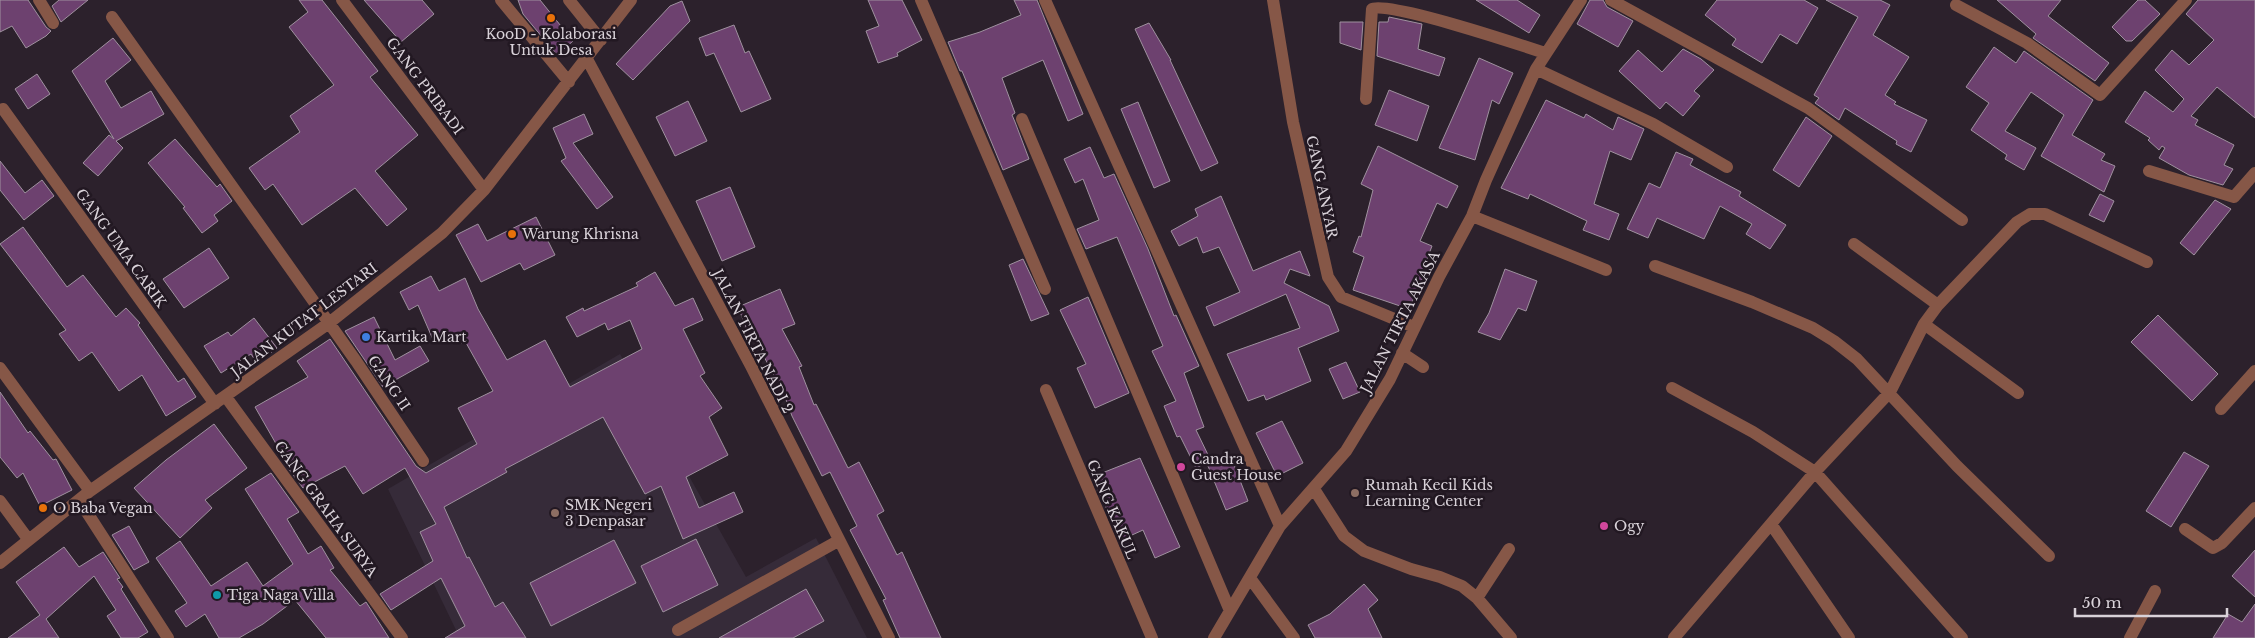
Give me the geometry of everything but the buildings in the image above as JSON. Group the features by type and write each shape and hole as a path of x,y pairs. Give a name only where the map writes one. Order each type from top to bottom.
{"street":[{"path":"39,0 53,23"},
{"name":"GANG PRIBADI","path":"342,0 484,190"},
{"path":"501,0 569,82"},
{"path":"569,0 601,40"},
{"name":"JALAN KUTAT LESTARI","path":"0,563 90,491 329,323 442,232 484,190 631,0"},
{"path":"921,0 1045,289"},
{"path":"1045,0 1280,526"},
{"name":"GANG ANYAR","path":"1273,0 1293,122 1328,277 1341,297 1414,327"},
{"name":"JALAN TIRTA AKASA","path":"1214,638 1280,526 1346,451 1390,380 1414,327 1472,216 1486,180 1536,69 1581,0"},
{"path":"1611,0 1808,108 1962,220"},
{"path":"1956,5 2027,43 2100,95 2186,0"},
{"path":"1366,99 1372,9 1379,4 1409,4 1545,53"},
{"name":"GANG II","path":"112,16 329,323 423,461"},
{"name":"JALAN TIRTA NADI 2","path":"587,59 750,366 889,638"},
{"path":"1536,69 1653,124 1728,167"},
{"name":"GANG UMA CARIK","path":"3,109 220,400"},
{"path":"1022,119 1230,611"},
{"path":"2149,171 2234,197 2255,173"},
{"path":"1674,638 1815,472 1890,392 1924,324 1938,305 2017,222 2030,214 2045,214 2147,262"},
{"path":"1472,216 1606,270"},
{"path":"1854,244 1938,305"},
{"path":"1655,266 1752,302 1813,328 1857,359 1890,392 1957,466 2049,556"},
{"path":"1924,324 2018,392"},
{"path":"1402,353 1423,367"},
{"path":"0,368 90,491"},
{"path":"2221,409 2255,371"},
{"path":"1672,388 1753,432 1815,472 1962,638"},
{"name":"GANG KAKUL","path":"1046,390 1152,638"},
{"name":"GANG GRAHA SURYA","path":"220,400 402,638"},
{"path":"1314,489 1344,536 1364,551 1462,586 1477,598 1511,638"},
{"path":"79,500 168,638"},
{"path":"0,501 28,539"},
{"path":"2185,529 2213,548 2222,544 2255,508"},
{"path":"1771,524 1849,638"},
{"path":"678,630 838,541"},
{"path":"1477,598 1509,549"},
{"path":"1250,578 1294,638"},
{"path":"2130,638 2154,591"}],"shaded area":[{"name":"SMK Negeri 3 Denpasar","path":"620,354 746,577 816,538 867,638 445,638 456,630 388,489"}],"place":[{"name":"KooD - Kolaborasi Untuk Desa","path":"551,18"},
{"name":"Warung Khrisna","path":"512,234"},
{"name":"Kartika Mart","path":"366,337"},
{"name":"Candra Guest House","path":"1181,467"},
{"name":"Rumah Kecil Kids Learning Center","path":"1355,493"},
{"name":"O Baba Vegan","path":"43,508"},
{"name":"SMK Negeri 3 Denpasar","path":"555,513"},
{"name":"Ogy","path":"1604,526"},
{"name":"Tiga Naga Villa","path":"217,595"}]}
